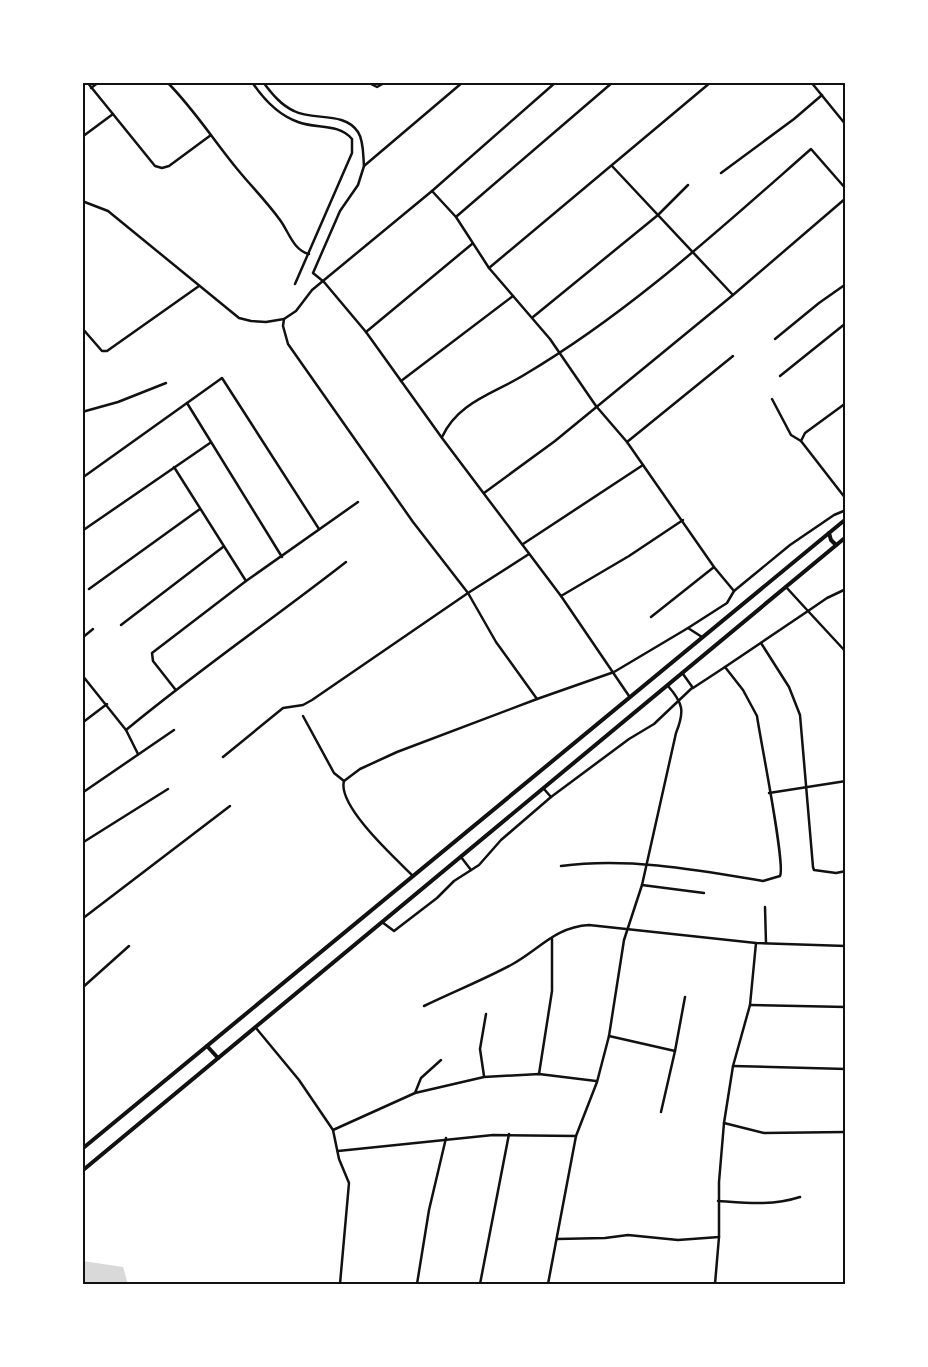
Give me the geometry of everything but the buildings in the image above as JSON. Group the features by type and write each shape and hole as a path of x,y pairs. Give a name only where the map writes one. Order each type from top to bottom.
{"highway":[{"path":"82,1149 846,519"},
{"path":"829,533 831,540 836,545"},
{"path":"82,1171 846,537"},
{"path":"207,1046 218,1058"}],"street":[{"path":"87,82 156,166 162,168 169,166 212,135"},
{"path":"91,88 99,82"},
{"path":"167,82 275,213 298,249 309,254"},
{"path":"252,82 261,96 283,115 298,122 343,130 352,139 352,153 295,284"},
{"path":"263,82 282,104 296,112 347,122 358,131 361,138 364,166 358,185 340,211 314,269 316,276 324,282 366,332 442,438 561,596 629,696"},
{"path":"367,82 377,87 386,82"},
{"path":"364,166 463,82"},
{"path":"82,201 108,211 239,318 251,322 284,319 296,312 312,290 432,191 556,82"},
{"path":"456,217 613,82"},
{"path":"489,268 711,82"},
{"path":"810,82 846,125"},
{"path":"721,173 794,119 822,95"},
{"path":"82,136 113,114"},
{"path":"442,438 448,425 476,399 502,389 560,354 631,303 693,253 811,148 846,189"},
{"path":"612,166 733,295"},
{"path":"533,317 658,215 688,185"},
{"path":"432,191 456,217 489,268 533,317 596,406 627,442 714,567 734,591"},
{"path":"484,493 555,441 733,295 846,198"},
{"path":"366,332 472,244"},
{"path":"776,339 818,303 846,284"},
{"path":"82,328 102,351 106,352 199,286"},
{"path":"401,381 513,296"},
{"path":"284,319 288,344 407,514 468,593 496,642 537,699"},
{"path":"780,376 846,323"},
{"path":"627,442 733,356"},
{"path":"82,478 222,378 319,529"},
{"path":"82,412 118,402 166,383"},
{"path":"772,399 791,435 801,441 846,499"},
{"path":"187,403 210,443 282,556"},
{"path":"801,441 805,433 846,403"},
{"path":"82,531 210,443"},
{"path":"522,544 643,466"},
{"path":"174,467 246,582"},
{"path":"175,689 153,661 152,653 246,582 358,502"},
{"path":"89,589 200,508"},
{"path":"344,781 360,770 397,752 614,672 727,603 734,591 790,546 834,515 846,510"},
{"path":"561,596 629,556 683,520"},
{"path":"121,625 223,547"},
{"path":"222,757 283,708 302,705 312,700 468,593 529,554"},
{"path":"126,730 175,689 276,617 346,562"},
{"path":"651,618 714,567"},
{"path":"786,587 845,650"},
{"path":"382,922 394,931 437,898 454,880 471,870 551,797 629,739 654,724 693,688 827,598 846,589"},
{"path":"688,628 702,637"},
{"path":"82,638 93,629"},
{"path":"761,643 789,687 800,714 814,870 822,872 846,871"},
{"path":"561,866 593,863 646,865 763,881 780,876 782,869 757,716 743,690 725,667"},
{"path":"683,674 693,688"},
{"path":"82,675 126,730 138,754"},
{"path":"548,1284 576,1136 597,1082 609,1036 627,929 642,885 671,752 681,721 680,700 668,686"},
{"path":"82,723 107,704"},
{"path":"302,716 334,773 344,781"},
{"path":"82,793 174,730"},
{"path":"344,781 344,794 365,825 413,876"},
{"path":"770,793 846,781"},
{"path":"543,788 551,797"},
{"path":"82,843 168,789"},
{"path":"82,919 230,806"},
{"path":"461,857 471,870"},
{"path":"642,885 704,893"},
{"path":"765,907 766,943"},
{"path":"424,1006 513,964 562,930 576,926 589,925 756,943 846,946"},
{"path":"540,1074 552,991 552,938"},
{"path":"715,1284 719,1237 718,1201 724,1123 733,1066 750,1005 756,943"},
{"path":"82,988 129,946"},
{"path":"661,1112 685,997"},
{"path":"750,1005 846,1007"},
{"path":"484,1077 480,1049 486,1014"},
{"path":"256,1028 299,1080 333,1130 349,1183 340,1284"},
{"path":"609,1036 675,1051"},
{"path":"415,1093 421,1078 441,1060"},
{"path":"733,1066 846,1068"},
{"path":"333,1130 415,1093 484,1077 540,1074 597,1082"},
{"path":"724,1123 764,1133 846,1132"},
{"path":"338,1151 446,1138 509,1134 576,1136"},
{"path":"480,1284 509,1134"},
{"path":"417,1284 429,1210 446,1138"},
{"path":"718,1201 760,1204 786,1202 800,1197"},
{"path":"557,1239 605,1238 628,1234 678,1240 719,1237"}],"shaded area":[{"path":"83,1261 123,1267 128,1284 83,1284"}]}
